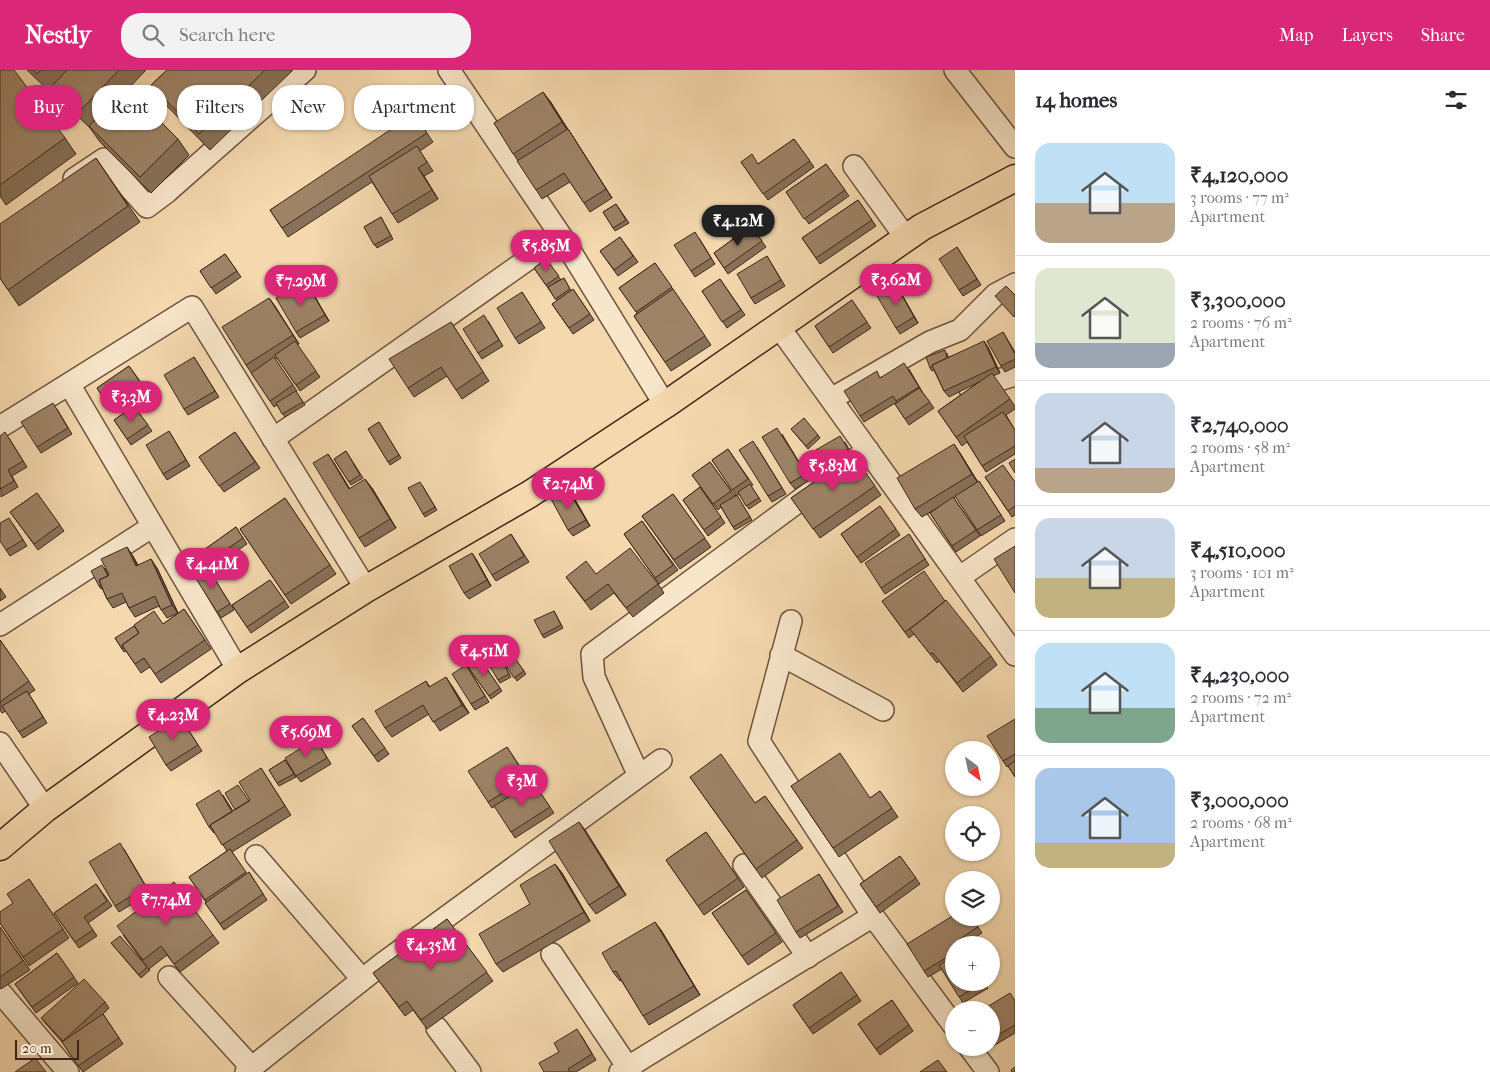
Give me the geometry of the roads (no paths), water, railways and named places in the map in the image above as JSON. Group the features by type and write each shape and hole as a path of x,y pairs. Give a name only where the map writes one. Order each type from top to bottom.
{"main road":[{"path":"0,847 44,809 238,670 366,589 530,494 665,405 922,227 1015,178"}],"street":[{"path":"56,191 104,159 147,207 305,70"},
{"path":"450,70 561,236 665,405"},
{"path":"955,70 1015,147"},
{"path":"854,166 906,238"},
{"path":"273,439 561,236"},
{"path":"831,399 930,342 960,330 996,294 1015,284"},
{"path":"0,427 192,307 366,589"},
{"path":"779,327 1015,655"},
{"path":"970,389 1015,375"},
{"path":"69,384 238,670"},
{"path":"640,776 594,677 592,654 868,450"},
{"path":"0,624 153,526"},
{"path":"960,576 1015,539"},
{"path":"790,621 758,741 873,916 945,1014"},
{"path":"782,655 883,710"},
{"path":"0,743 44,809"},
{"path":"169,977 249,1070 362,980 661,760"},
{"path":"256,856 362,980"},
{"path":"744,865 808,957"},
{"path":"552,954 626,1070 873,916"},
{"path":"0,992 40,1054 68,1072"},
{"path":"437,1028 470,1072"},
{"path":"976,1056 988,1072"}]}
